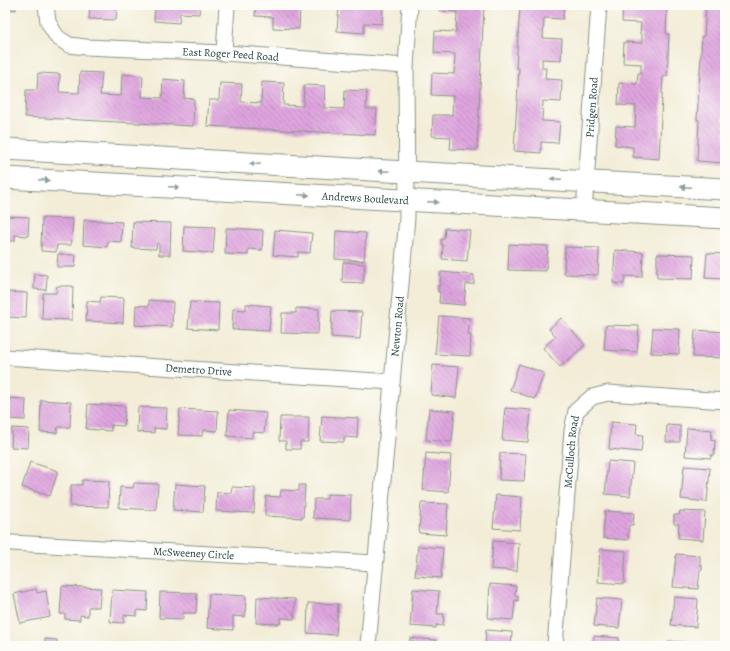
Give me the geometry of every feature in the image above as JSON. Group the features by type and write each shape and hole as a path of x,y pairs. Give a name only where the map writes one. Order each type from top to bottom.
{"street":[{"name":"East Roger Peed Road","path":"46,5 48,22 56,37 69,45 224,53 406,66"},
{"path":"224,53 227,5"},
{"name":"Newton Road","path":"368,646 407,218 406,66 410,5"},
{"name":"Pridgen Road","path":"584,210 599,5"},
{"path":"5,150 725,189"},
{"name":"Andrews Boulevard","path":"5,178 725,218"},
{"name":"Demetro Drive","path":"5,357 392,382"},
{"name":"McCulloch Road","path":"555,646 572,431 576,411 592,397 608,393 725,400"},
{"name":"McSweeney Circle","path":"12,543 375,563"}],"building":[{"path":"5,5 16,5 16,10 5,9"},
{"path":"83,5 117,5 116,20 89,19 90,7"},
{"path":"155,5 200,5 199,14 180,13 179,23 154,21"},
{"path":"256,5 300,5 299,29 273,28 273,17 255,16"},
{"path":"339,5 383,5 382,24 364,23 364,33 337,31"},
{"path":"440,5 484,5 477,150 450,149 451,137 432,136 433,115 452,115 453,96 431,95 432,73 454,74 455,54 434,53 435,31 456,32 457,12 439,11"},
{"path":"520,5 564,5 563,19 544,18 543,38 562,39 561,60 542,59 542,68 546,68 545,79 562,80 561,102 543,101 542,121 560,122 558,143 541,142 541,153 514,151 519,68 516,68"},
{"path":"623,5 667,5 666,34 669,34 667,76 663,76 659,159 633,157 633,147 615,145 616,126 635,127 636,106 618,105 619,83 637,84 638,73 641,73 641,64 623,63 624,42 642,43 642,34 640,34 641,23 622,22"},
{"path":"706,5 725,5 725,111 723,120 725,120 724,163 697,161 699,120 697,120 702,36 704,36"},
{"path":"80,72 102,73 100,95 121,96 122,74 143,76 142,97 162,98 163,79 185,81 184,98 194,99 193,126 25,117 26,90 37,90 38,73 60,74 59,92 79,93"},
{"path":"262,82 284,83 283,105 303,106 304,85 325,86 324,108 344,109 345,90 367,91 366,109 377,109 375,135 207,126 209,100 219,100 220,83 242,84 241,102 261,103"},
{"path":"5,216 29,217 28,236 15,235 15,241 5,241"},
{"path":"42,218 73,219 71,245 57,245 56,252 41,251"},
{"path":"84,220 122,222 121,242 108,241 107,247 83,245"},
{"path":"133,222 171,223 170,255 159,255 159,243 157,243 156,249 132,248"},
{"path":"184,226 215,227 213,253 183,251"},
{"path":"226,228 263,230 262,250 248,249 248,255 225,254"},
{"path":"445,228 470,230 467,261 442,259 443,245 441,245 441,239 444,239"},
{"path":"275,230 312,233 310,253 298,252 298,257 273,255"},
{"path":"336,231 366,233 364,261 335,259"},
{"path":"509,244 548,246 546,271 508,270"},
{"path":"565,247 599,248 598,275 564,274"},
{"path":"615,250 643,252 642,277 625,276 624,284 613,283"},
{"path":"707,253 725,254 725,279 705,278"},
{"path":"58,254 76,255 75,267 57,267"},
{"path":"657,254 694,255 693,279 657,278"},
{"path":"343,262 365,264 363,283 342,282"},
{"path":"441,272 474,275 474,284 466,284 464,305 439,303 440,292 438,292 438,285 440,285"},
{"path":"35,274 47,275 46,290 34,289"},
{"path":"57,286 73,286 72,320 42,319 43,293 56,293"},
{"path":"5,292 27,293 26,318 5,317"},
{"path":"101,297 124,298 123,323 86,321 87,301 100,302"},
{"path":"149,300 173,302 172,327 135,325 136,305 149,306"},
{"path":"190,302 219,303 218,330 188,328"},
{"path":"246,304 271,306 269,331 232,329 233,309 246,310"},
{"path":"296,308 319,309 318,334 281,333 282,313 296,313"},
{"path":"332,311 362,312 360,339 331,337"},
{"path":"439,316 470,318 468,335 471,335 470,356 435,354"},
{"path":"561,318 585,345 560,367 543,348 556,336 549,329"},
{"path":"606,325 639,326 637,352 604,350"},
{"path":"653,328 680,329 679,354 651,353"},
{"path":"695,330 725,332 725,358 693,357"},
{"path":"519,364 544,373 535,399 510,390"},
{"path":"433,365 459,367 456,398 431,395"},
{"path":"5,398 26,399 25,420 5,419"},
{"path":"41,400 71,402 70,427 58,427 57,433 40,432"},
{"path":"88,404 125,406 124,426 111,425 111,431 86,429"},
{"path":"138,407 167,408 166,429 154,428 154,433 137,432"},
{"path":"505,408 531,410 528,442 502,440"},
{"path":"180,409 218,411 217,431 203,430 202,436 178,435"},
{"path":"429,409 455,411 452,442 426,440"},
{"path":"229,410 266,413 264,433 252,432 252,438 227,436"},
{"path":"322,416 358,418 357,438 344,437 344,442 320,441"},
{"path":"280,417 309,417 308,442 300,442 300,449 286,449 286,441 279,441"},
{"path":"611,422 637,424 636,434 643,435 641,452 609,449"},
{"path":"667,425 680,426 680,442 666,442"},
{"path":"12,428 29,429 28,448 11,447"},
{"path":"687,428 712,430 711,440 715,441 714,455 711,455 711,458 685,456"},
{"path":"426,453 451,455 448,492 423,490"},
{"path":"500,453 526,454 524,481 499,480"},
{"path":"608,461 633,463 630,496 605,494"},
{"path":"30,462 58,471 50,496 22,487"},
{"path":"684,466 710,468 707,502 681,499"},
{"path":"82,480 109,481 108,507 70,506 71,485 82,485"},
{"path":"134,483 158,484 156,510 119,508 120,487 133,488"},
{"path":"175,484 205,486 203,512 173,510"},
{"path":"299,485 305,485 303,518 265,516 266,496 280,497 281,490 299,491"},
{"path":"232,487 255,488 254,513 216,511 217,492 231,493"},
{"path":"327,494 351,495 350,520 313,518 314,499 327,499"},
{"path":"496,495 522,497 520,530 493,528"},
{"path":"421,503 448,504 446,535 419,533"},
{"path":"605,511 634,513 633,525 629,525 628,540 603,538"},
{"path":"680,511 705,512 703,540 678,538 679,524 674,524 674,515 679,515"},
{"path":"493,541 519,543 517,571 491,569"},
{"path":"418,546 443,548 441,578 415,576"},
{"path":"600,549 626,551 624,584 598,582"},
{"path":"676,554 700,556 700,565 702,565 702,570 700,570 698,589 673,587"},
{"path":"490,584 516,586 515,596 518,596 518,601 515,600 513,620 488,618"},
{"path":"62,586 101,588 99,607 88,607 88,616 80,615 80,620 65,619 65,614 60,614"},
{"path":"36,589 37,593 46,591 50,617 20,623 14,594"},
{"path":"413,589 439,591 437,614 444,614 443,626 436,625 436,628 410,626"},
{"path":"112,590 148,592 147,611 137,610 137,616 124,615 124,623 110,622"},
{"path":"160,592 197,593 196,613 183,613 183,619 159,618"},
{"path":"209,594 246,596 245,617 233,616 233,630 207,628"},
{"path":"257,597 295,599 294,619 281,618 280,624 256,623"},
{"path":"674,597 698,599 696,627 671,625"},
{"path":"597,598 622,600 619,628 594,626"},
{"path":"308,603 338,604 336,635 307,633"},
{"path":"486,630 512,632 511,646 485,646"},
{"path":"594,636 619,638 619,646 593,646"},
{"path":"410,638 436,640 435,646 409,646"},
{"path":"45,639 57,640 57,646 45,646"},
{"path":"669,641 696,643 695,646 669,646"}]}
